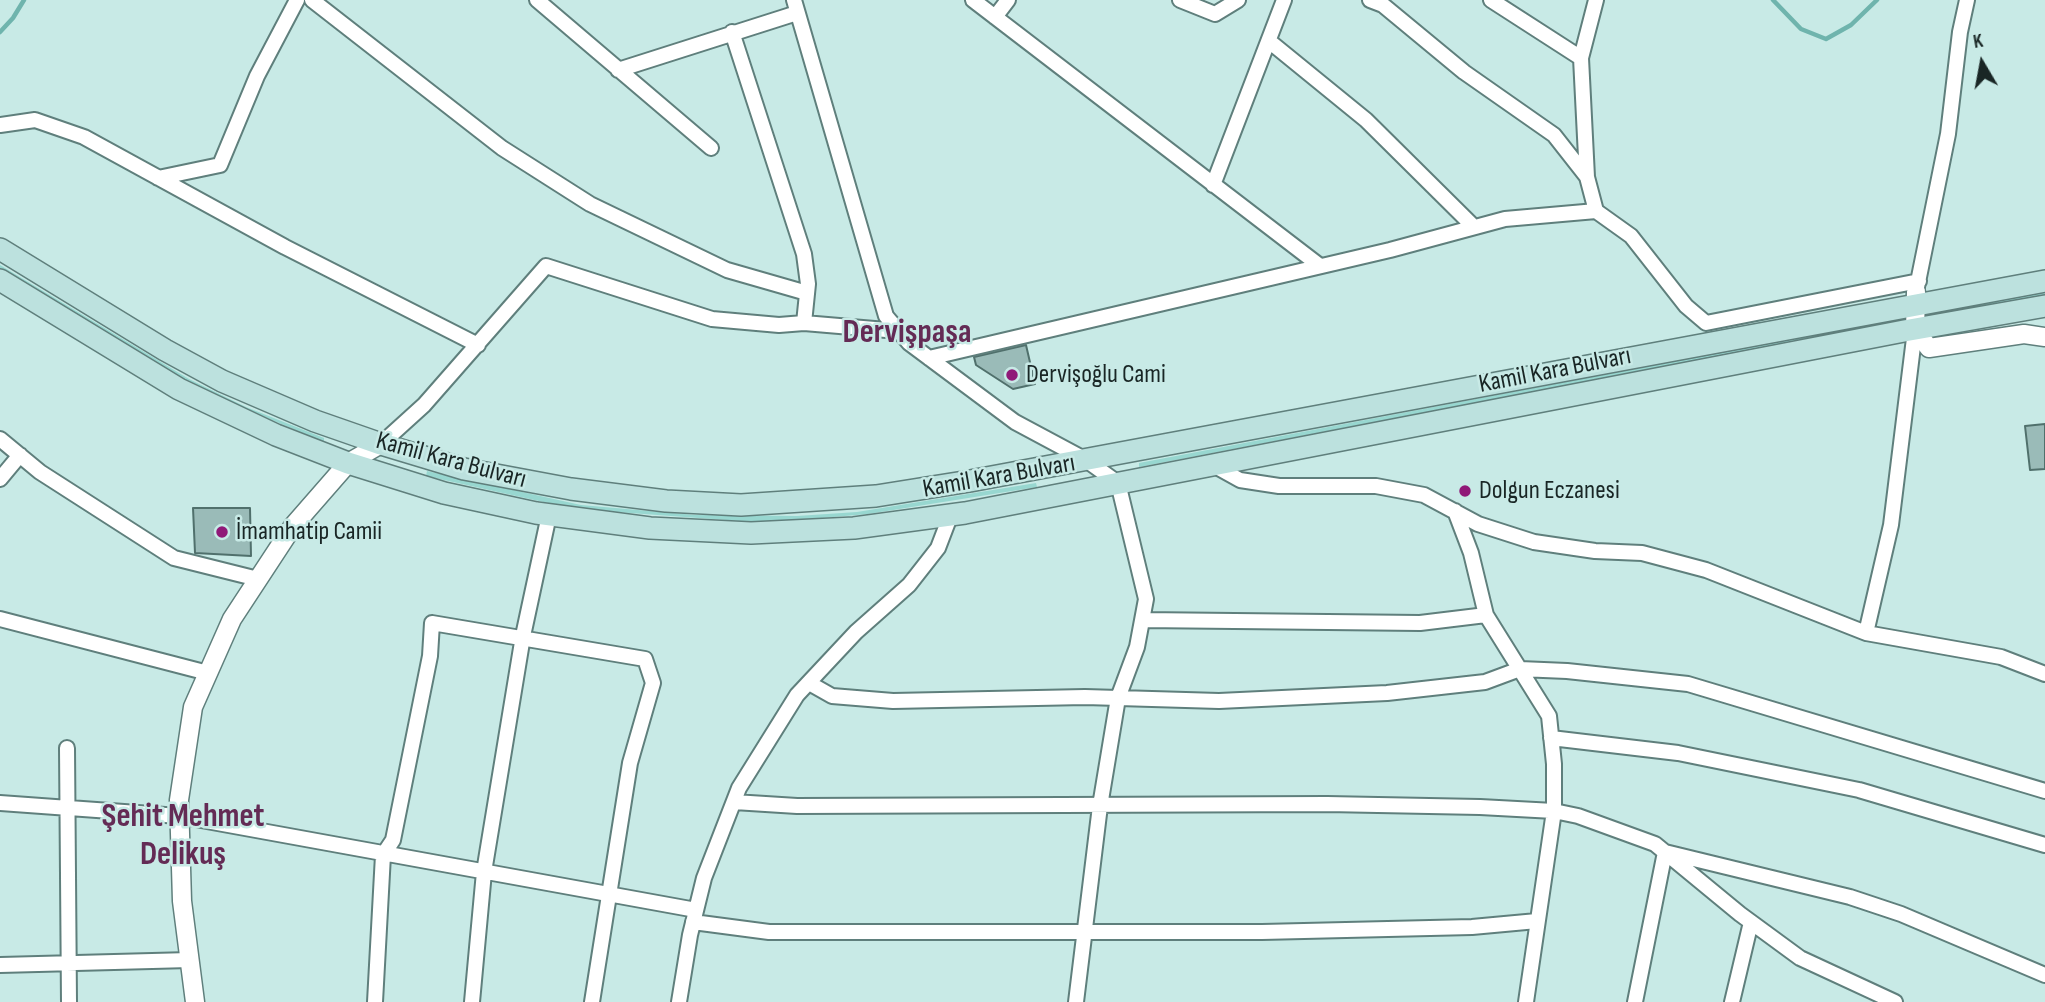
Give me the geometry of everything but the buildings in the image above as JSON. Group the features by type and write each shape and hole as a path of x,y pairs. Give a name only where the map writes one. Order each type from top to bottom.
{"main road":[{"name":"Kamil Kara Bulvarı","path":"0,249 164,350 222,381 303,417 381,444 464,469 571,489 666,502 741,505 876,496 1086,460 1917,293 2045,281"},
{"name":"Kamil Kara Bulvarı","path":"0,280 179,389 276,435 348,463 444,493 549,515 650,528 751,533 854,528 951,513 2045,306"}],"street":[{"path":"158,178 220,166 257,76 297,0"},
{"path":"312,0 502,148 590,204 727,270 807,293"},
{"path":"537,0 710,148"},
{"path":"973,0 1320,266"},
{"path":"995,17 1008,0"},
{"path":"1180,0 1215,14 1238,0"},
{"path":"1213,185 1284,0"},
{"path":"1370,0 1383,5 1464,72 1554,135 1587,177"},
{"path":"1491,0 1581,58"},
{"path":"1596,0 1581,58 1587,177 1596,211 1631,236 1686,306 1706,323 1917,293"},
{"path":"1866,633 1891,525 1915,330 1917,293 1948,134 1960,32 1968,0"},
{"path":"618,71 732,32 795,6 887,316 898,331 929,358 1015,422 1086,460 1118,483 1146,599 1137,647 1118,698 1100,806 1076,1002"},
{"path":"732,32 804,254 807,293 804,323"},
{"path":"1269,41 1366,120 1474,227"},
{"path":"0,125 36,120 84,137 478,345"},
{"path":"929,358 1320,266 1505,219 1596,211"},
{"path":"195,1002 182,901 179,800 193,707 232,619 293,526 348,463 381,444 424,405 546,266 712,319 898,331"},
{"path":"1915,330 1929,348 2024,334 2045,337"},
{"path":"0,439 40,472 174,558 258,579"},
{"path":"0,479 20,455"},
{"path":"1213,465 1240,480 1279,486 1376,486 1424,495 1478,524 1534,542 1595,551 1642,554 1706,570 1866,633 2001,657 2045,674"},
{"path":"1455,511 1471,553 1486,615 1549,716 1554,811 1526,1002"},
{"path":"680,1002 704,878 734,802 797,695 856,632 909,585 938,548 951,513"},
{"path":"472,1002 484,872 523,636 549,515"},
{"path":"1142,620 1420,623 1486,615"},
{"path":"0,619 208,673"},
{"path":"375,1002 383,855 393,840 430,656 432,622 645,659 653,683 630,762 592,1002"},
{"path":"808,683 832,696 892,701 1118,698 1219,701 1387,693 1485,682 1520,669 1688,684 2045,791"},
{"path":"1551,738 1678,753 1859,790 2045,845"},
{"path":"67,748 68,1002"},
{"path":"734,802 797,806 1327,804 1554,811 1578,816 1656,844 1751,922 1800,958 1895,1002"},
{"path":"0,803 179,816 383,855 610,893 769,932 1472,927 1537,921"},
{"path":"1665,852 1850,897 1901,914 2045,975"},
{"path":"1635,1002 1665,852"},
{"path":"1732,1002 1751,922"},
{"path":"0,965 190,960"}],"shaded area":[{"path":"0,265 189,379 246,407 324,438 324,442 201,390 0,269"},
{"path":"2045,291 2045,296 1950,314 1949,309"},
{"path":"1881,322 1882,325 1139,467 1139,463"},
{"path":"427,471 581,505 695,515 797,516 857,512 1036,483 1037,487 868,514 786,521 740,521 575,509 426,476"}],"waterway":[{"path":"0,32 24,0"},
{"path":"1773,0 1801,29 1826,39 1851,25 1877,0"}],"place":[{"name":"Dervişoğlu Cami","path":"1012,375"},
{"name":"Dolgun Eczanesi","path":"1465,491"},
{"name":"İmamhatip Camii","path":"222,532"}],"district":[{"name":"Dervişpaşa","path":"907,334"},
{"name":"Şehit Mehmet Delikuş","path":"183,837"}]}
